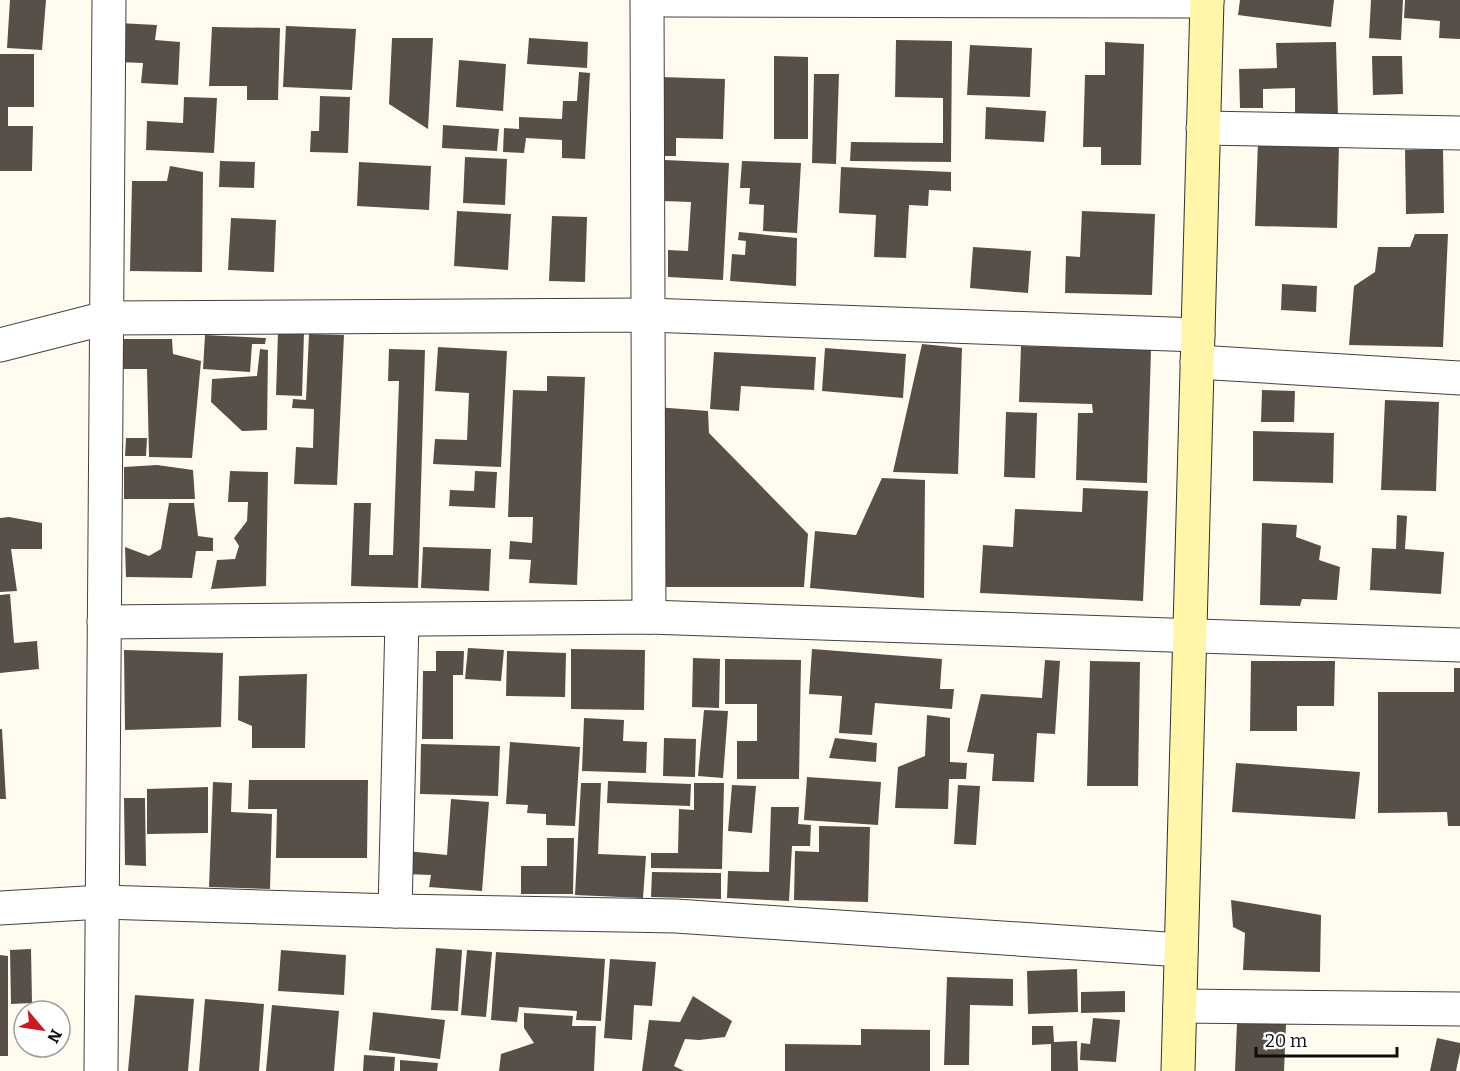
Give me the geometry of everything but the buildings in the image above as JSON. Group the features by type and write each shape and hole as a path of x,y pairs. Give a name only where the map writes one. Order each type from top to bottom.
{"street":[{"path":"101,1071 109,0"},
{"path":"647,0 649,617"},
{"path":"666,0 1207,0 1178,1071"},
{"path":"1203,128 1460,133"},
{"path":"0,345 106,318 648,315 1198,349 1460,378"},
{"path":"104,622 649,617 1460,645"},
{"path":"395,911 402,620"},
{"path":"0,908 102,902 395,911 676,916 1181,950"},
{"path":"1180,1006 1460,1009"}]}
